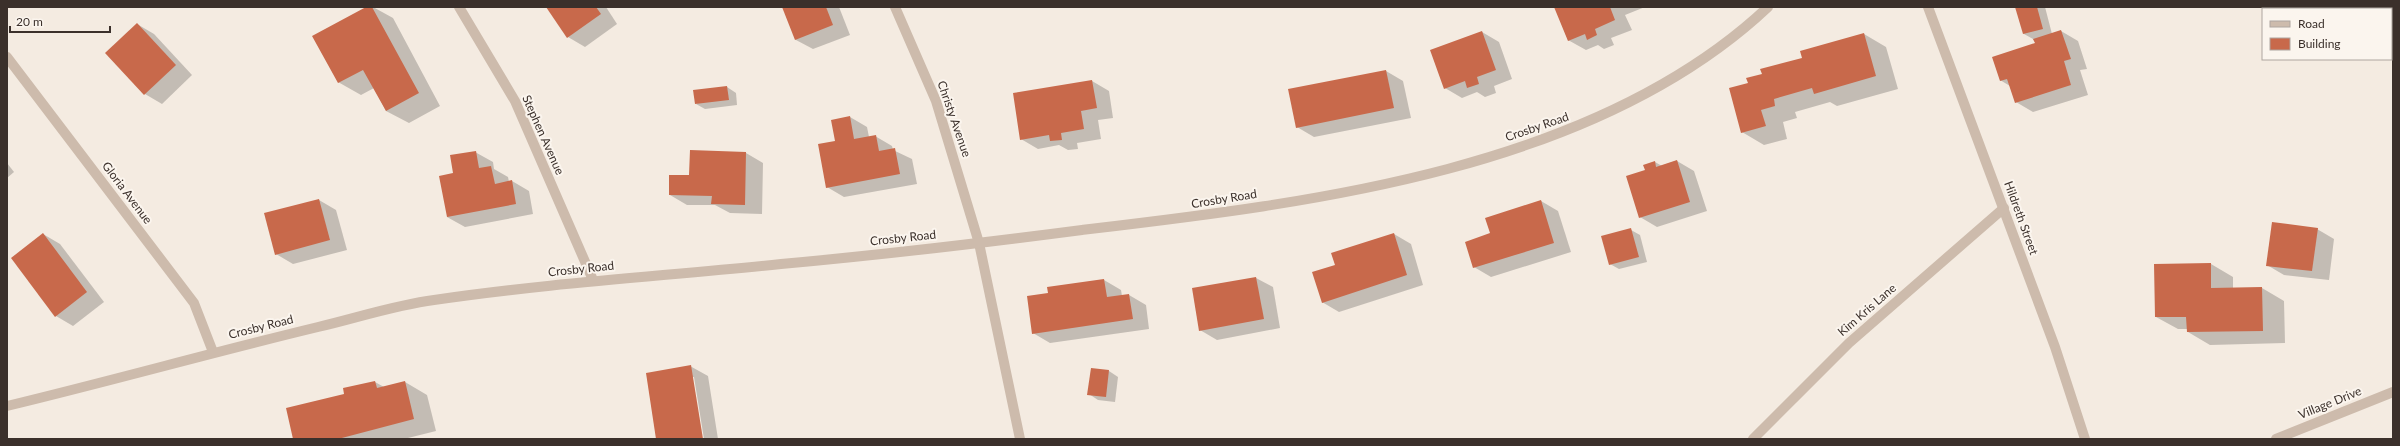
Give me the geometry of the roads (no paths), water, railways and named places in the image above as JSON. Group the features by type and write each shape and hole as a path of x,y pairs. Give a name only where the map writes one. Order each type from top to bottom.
{"street":[{"name":"Stephen Avenue","path":"459,7 515,101 593,280"},
{"name":"Christy Avenue","path":"895,7 936,101 979,243 1020,439"},
{"name":"Crosby Road","path":"7,406 88,387 213,352 429,300 593,280 781,264 979,243 1194,217 1362,189 1471,162 1562,134 1642,97 1704,60 1748,26 1768,7"},
{"name":"Hildreth Street","path":"1928,7 2055,347 2085,439"},
{"name":"Gloria Avenue","path":"7,57 194,303 213,352"},
{"name":"Kim Kris Lane","path":"1753,439 1849,343 2004,208"},
{"name":"Village Drive","path":"2276,439 2393,392"}]}
